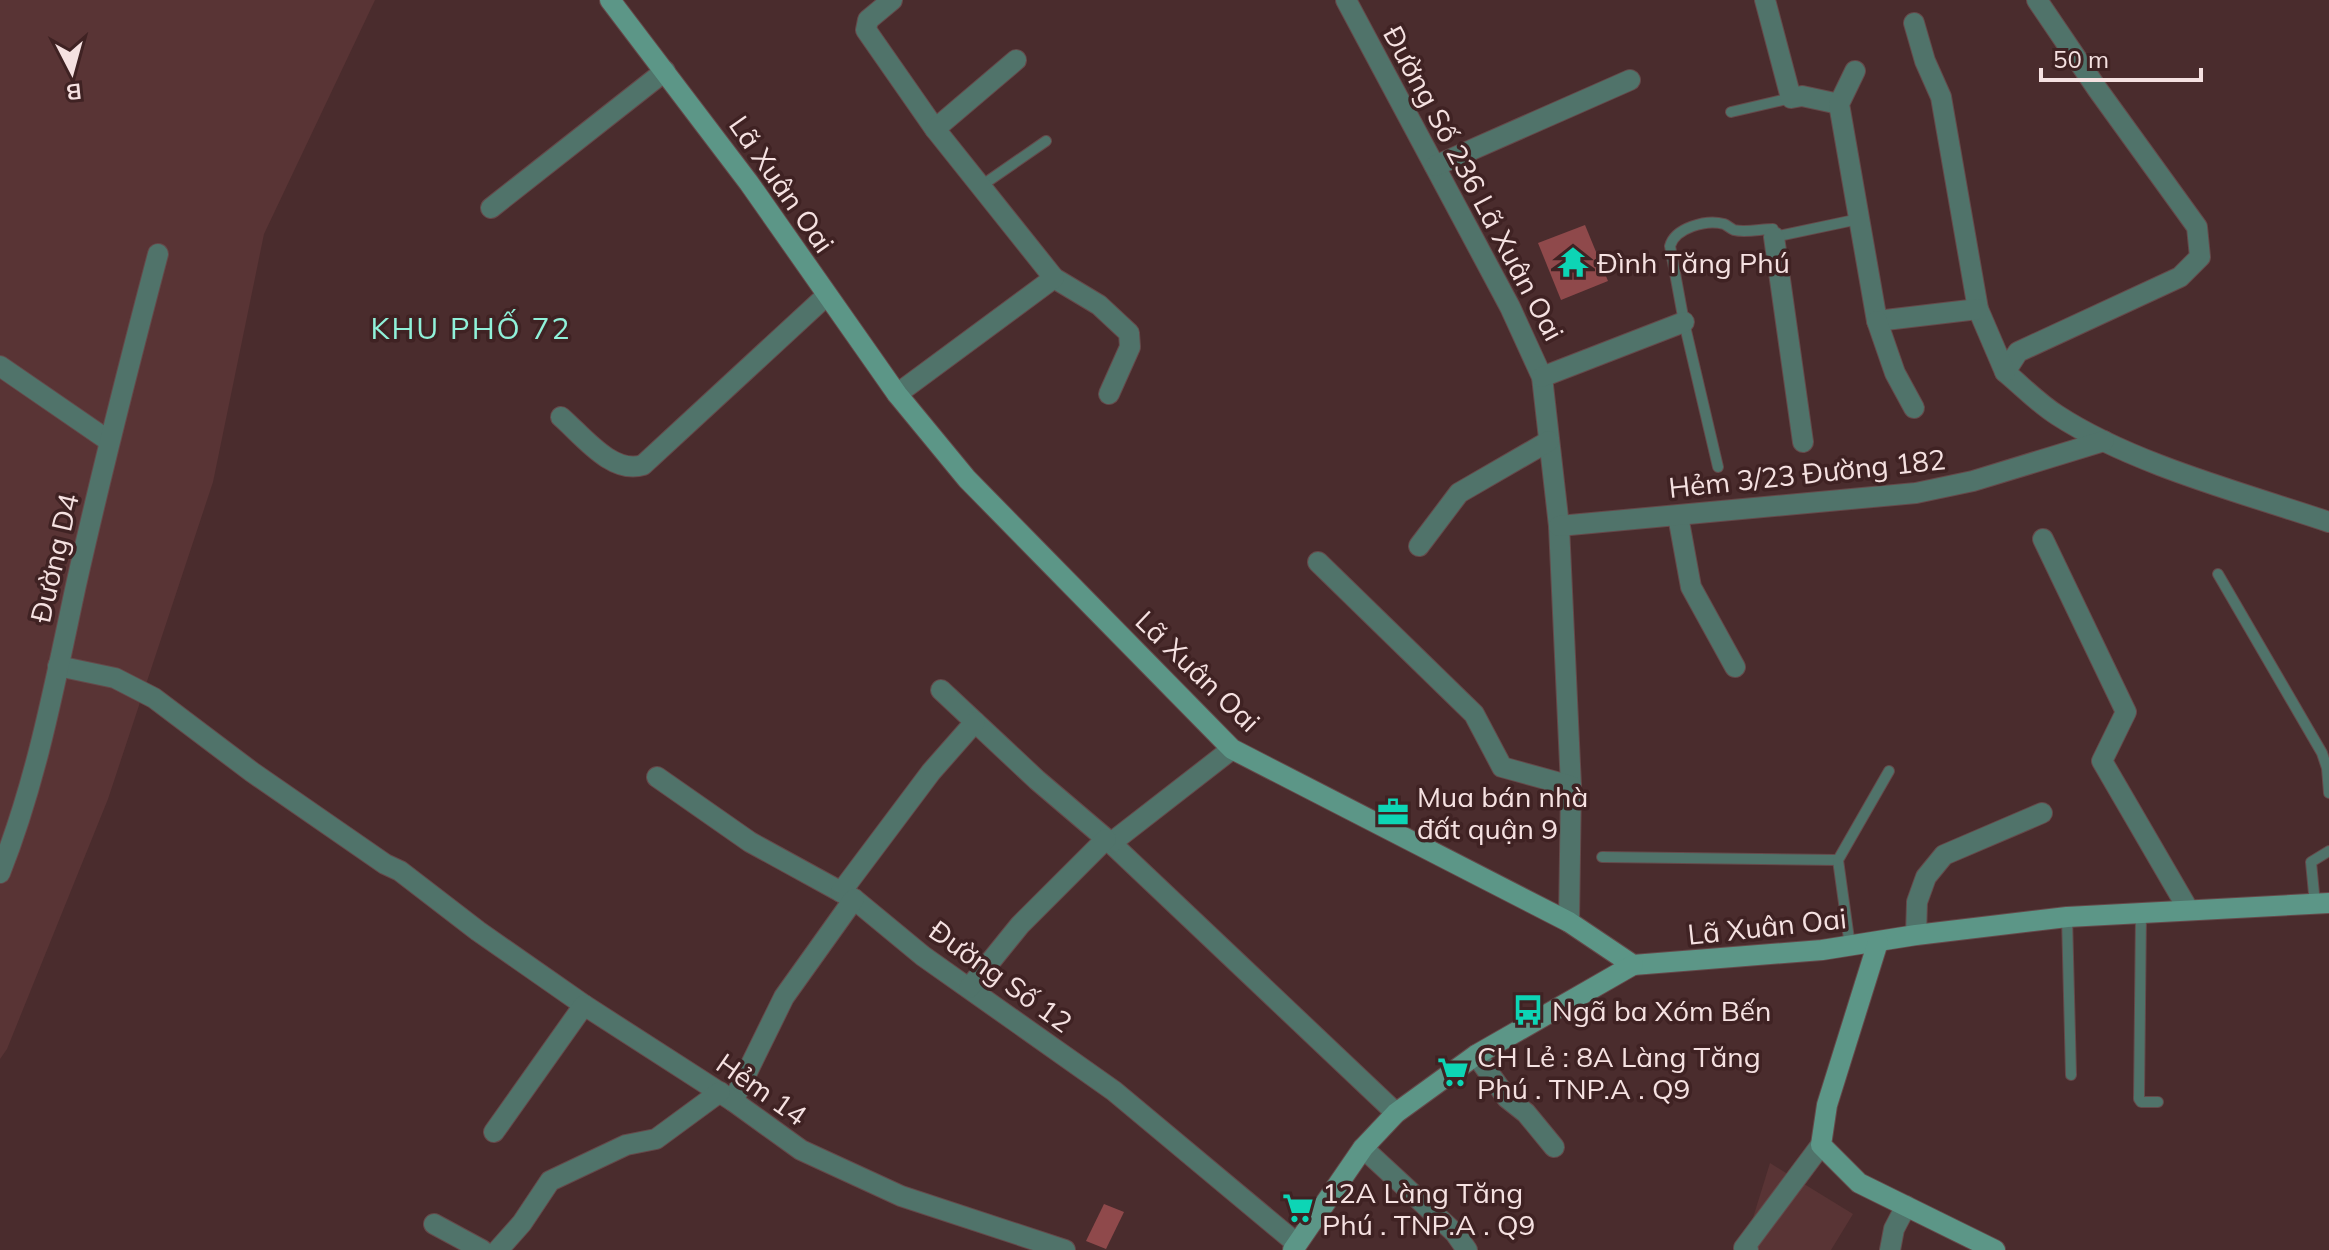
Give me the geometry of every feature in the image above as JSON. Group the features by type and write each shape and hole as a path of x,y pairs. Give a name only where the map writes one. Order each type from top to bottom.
{"main road":[{"name":"Lã Xuân Oai","path":"610,0 749,183 897,394 967,479 1232,749 1569,922 1633,965 1807,952 2067,917 2322,903"},
{"path":"1878,942 1827,1105 1821,1145 1859,1183 1995,1250"},
{"path":"1294,1246 1363,1148 1396,1113 1476,1055 1633,965"}],"street":[{"path":"892,0 868,20 866,30 935,129 1054,278 1099,305 1129,333 1130,347 1109,394"},
{"path":"1765,0 1791,98 1802,96 1839,104"},
{"path":"2005,372 2018,352 2180,277 2200,257 2197,227 2037,0"},
{"name":"Đường Số 236 Lã Xuân Oai","path":"1355,3 1435,166 1510,307 1542,377 1559,526 1571,786 1569,922"},
{"path":"1914,23 1925,61 1941,97 1978,309 2005,372 2055,414 2104,441 2198,479 2329,522"},
{"path":"935,129 1016,60"},
{"path":"491,208 665,71"},
{"path":"1855,71 1839,104 1859,219 1877,321 1895,373 1914,408"},
{"path":"1435,166 1630,80"},
{"path":"1774,237 1803,442"},
{"name":"Đường D4","path":"0,873 14,839 35,767 109,441 158,254"},
{"path":"897,394 1054,278"},
{"path":"561,417 610,459 625,467 643,465 826,296"},
{"path":"1877,321 1978,309"},
{"path":"1542,377 1684,322"},
{"path":"0,366 109,441"},
{"path":"1419,546 1459,493 1549,441"},
{"name":"Hẻm 3/23 Đường 182","path":"1559,526 1916,493 1973,481 2104,441"},
{"path":"1678,516 1691,587 1735,667"},
{"path":"2043,539 2126,712 2102,761 2188,909"},
{"path":"1318,562 1474,714 1502,767 1571,786"},
{"name":"Hẻm 14","path":"58,666 115,678 154,698 252,772 385,864 400,871 584,1005 726,1096 801,1150 901,1196 1065,1250"},
{"path":"941,690 1108,841 1396,1113"},
{"path":"498,1250 522,1223 550,1181 626,1145 656,1139 726,1096 848,895 931,772 975,722"},
{"path":"969,988 1020,925 1108,841 1232,749"},
{"name":"Đường Số 12","path":"657,777 750,842 848,895 923,956 1114,1091 1294,1246"},
{"path":"1916,935 1917,902 1926,877 1944,855 2042,813"},
{"path":"494,1132 584,1005"},
{"path":"1476,1055 1507,1098 1526,1113 1554,1147"},
{"path":"1745,1249 1821,1145"},
{"path":"1363,1148 1455,1233 1467,1250"},
{"path":"1890,1250 1894,1229 1906,1206"},
{"path":"434,1224 482,1250"}],"lane":[{"path":"1731,112 1791,98"},
{"path":"981,186 1046,141"},
{"path":"1718,467 1684,322 1670,246 1672,238 1705,223 1725,224 1733,230 1773,229 1774,237 1859,219"},
{"path":"2218,574 2322,753 2329,793"},
{"path":"1850,946 1838,860 1889,771"},
{"path":"2322,903 2311,862 2329,851"},
{"path":"1602,857 1838,860"},
{"path":"2141,912 2139,1099 2141,1102 2158,1102"},
{"path":"2067,917 2071,1075"}],"shaded area":[{"path":"0,0 375,0 264,234 213,482 108,799 7,1049 0,1059"},
{"path":"1770,1163 1853,1214 1831,1250 1743,1250"}],"building":[{"name":"Đình Tăng Phú","path":"1585,225 1608,281 1561,300 1538,243"},
{"path":"1104,1204 1124,1212 1106,1249 1086,1241"}],"place":[{"name":"Đình Tăng Phú","path":"1573,262"},
{"name":"Mua bán nhà đất quận 9","path":"1393,812"},
{"name":"Ngã ba Xóm Bến","path":"1528,1010"},
{"name":"CH Lẻ : 8A Làng Tăng Phú . TNP.A . Q9","path":"1453,1072"},
{"name":"12A Làng Tăng Phú . TNP.A . Q9","path":"1298,1208"}],"district":[{"name":"KHU PHỐ 72","path":"471,328"}]}
